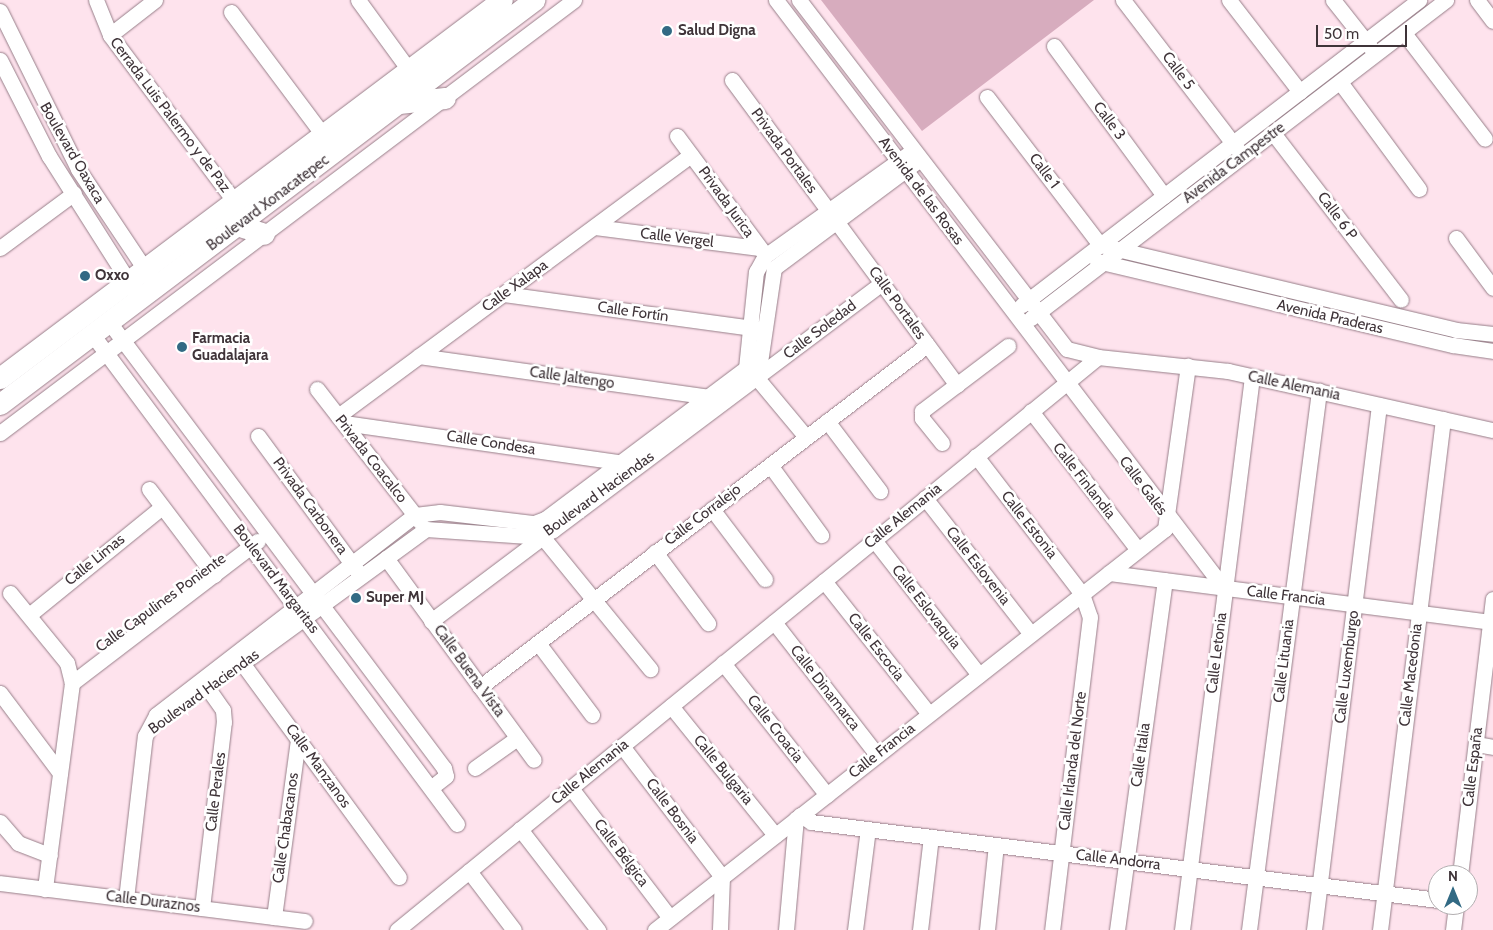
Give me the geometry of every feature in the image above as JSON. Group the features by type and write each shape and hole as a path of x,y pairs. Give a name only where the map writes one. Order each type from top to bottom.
{"main road":[{"name":"Boulevard Xonacatepec","path":"0,404 240,226 534,0"},
{"name":"Boulevard Xonacatepec","path":"0,378 410,70 497,1"},
{"path":"399,103 445,98"},
{"path":"240,226 264,234"}],"street":[{"name":"Cerrada Luis Palermo y de Paz","path":"96,0 110,35 234,201"},
{"path":"110,35 155,0"},
{"path":"358,0 410,70"},
{"path":"0,433 574,0"},
{"name":"Avenida de las Rosas","path":"776,0 1022,325 1064,384"},
{"name":"Avenida de las Rosas","path":"800,0 916,155 1067,349 1098,357"},
{"name":"Calle 5","path":"1123,0 1243,156"},
{"path":"1229,0 1300,92"},
{"path":"1333,0 1376,54"},
{"name":"Avenida Campestre","path":"1012,312 1419,0"},
{"name":"Avenida Campestre","path":"1022,325 1446,0"},
{"path":"1476,0 1493,21"},
{"name":"Boulevard Oaxaca","path":"0,11 74,160 136,275 148,293"},
{"path":"231,12 323,135"},
{"path":"1404,33 1485,139"},
{"name":"Calle 3","path":"1054,46 1164,196"},
{"name":"Boulevard Oaxaca","path":"0,60 74,193 148,293"},
{"name":"Privada Portales","path":"732,80 832,216"},
{"path":"1340,82 1419,189"},
{"name":"Calle 1","path":"987,97 1100,245"},
{"name":"Calle 6 P","path":"1273,133 1401,300"},
{"name":"Privada Jurica","path":"677,136 766,257"},
{"name":"Calle Xalapa","path":"341,419 419,356 691,154"},
{"path":"806,437 752,372 766,257 832,216 916,155"},
{"path":"0,248 74,193"},
{"name":"Calle Portales","path":"832,216 957,385"},
{"name":"Calle Vergel","path":"595,227 766,257"},
{"path":"1456,238 1493,288"},
{"name":"Avenida Praderas","path":"1100,245 1456,330 1493,334"},
{"name":"Avenida Praderas","path":"1083,258 1452,345 1493,351"},
{"path":"1167,279 1172,262"},
{"name":"Calle Soledad","path":"752,372 882,283"},
{"name":"Calle Fortín","path":"504,294 756,328"},
{"name":"Boulevard Margaritas","path":"101,328 124,340 444,768 446,776 432,787"},
{"name":"Boulevard Margaritas","path":"101,328 106,353 432,787 457,824"},
{"name":"Calle Corralejo","path":"480,687 927,345"},
{"path":"942,443 922,418 922,411 1008,346"},
{"name":"Calle Jaltengo","path":"419,356 726,400"},
{"name":"Calle Alemania","path":"397,930 1098,357 1188,366 1252,377 1493,430"},
{"path":"1167,517 1188,366"},
{"name":"Boulevard Haciendas","path":"538,533 618,462 706,397 752,372"},
{"name":"Boulevard Haciendas","path":"357,569 386,558 426,529 538,533 638,466 726,400 752,372"},
{"name":"Calle Letonia","path":"1182,930 1252,377"},
{"name":"Calle Galés","path":"1064,384 1224,588"},
{"name":"Privada Coacalco","path":"317,389 426,529"},
{"name":"Calle Lituania","path":"1249,930 1319,392"},
{"name":"Calle Luxemburgo","path":"1314,930 1379,405"},
{"name":"Calle Finlandia","path":"1031,411 1138,550"},
{"name":"Calle Condesa","path":"341,419 638,466"},
{"name":"Calle Macedonia","path":"1380,930 1443,419"},
{"path":"827,421 880,491"},
{"name":"Privada Carbonera","path":"258,436 357,569"},
{"name":"Calle Estonia","path":"976,456 1082,594"},
{"path":"770,464 821,535"},
{"path":"149,489 212,571"},
{"name":"Calle Eslovenia","path":"925,498 1030,634"},
{"name":"Calle Limas","path":"29,615 162,507"},
{"path":"712,509 765,579"},
{"name":"Boulevard Haciendas","path":"126,899 145,736 206,685 357,569 415,515 440,512 538,533"},
{"name":"Calle Francia","path":"654,930 1138,550 1165,528 1167,517"},
{"name":"Calle Capulines Poniente","path":"71,676 265,530"},
{"path":"432,620 538,533 650,669"},
{"name":"Calle Eslovaquia","path":"874,540 979,675"},
{"path":"655,552 708,623"},
{"name":"Calle Buena Vista","path":"386,558 534,760"},
{"name":"Calle Francia","path":"1109,573 1492,622"},
{"name":"Calle Italia","path":"1117,930 1166,580"},
{"name":"Calle Escocia","path":"824,581 929,714"},
{"path":"10,593 29,615 71,676 45,889"},
{"name":"Calle Irlanda del Norte","path":"1052,930 1090,617 1082,594"},
{"name":"Calle España","path":"1461,865 1492,622 1493,599"},
{"name":"Calle Dinamarca","path":"774,622 877,755"},
{"path":"538,643 592,715"},
{"name":"Calle Manzanos","path":"240,660 399,876"},
{"name":"Calle Croacia","path":"723,663 827,795"},
{"name":"Calle Perales","path":"202,908 224,722 206,685"},
{"path":"0,693 60,774"},
{"name":"Calle Bulgaria","path":"671,706 775,835"},
{"path":"475,768 517,738"},
{"name":"Calle Chabacanos","path":"274,917 298,739"},
{"path":"1476,744 1493,747"},
{"name":"Calle Bosnia","path":"622,746 722,877"},
{"name":"Calle Bélgica","path":"571,788 670,918"},
{"path":"786,930 798,817"},
{"name":"Calle Andorra","path":"798,817 811,822 1428,899"},
{"path":"0,822 18,842 50,855"},
{"path":"520,829 598,930"},
{"path":"855,930 868,829"},
{"path":"920,930 931,837"},
{"path":"987,930 996,845"},
{"path":"469,872 514,930"},
{"path":"720,930 722,877"},
{"name":"Calle Duraznos","path":"0,883 305,921"},
{"path":"1453,930 1455,915"}],"shaded area":[{"path":"821,0 1094,0 922,131"}],"place":[{"name":"Salud Digna","path":"667,31"},
{"name":"Oxxo","path":"85,276"},
{"name":"Farmacia Guadalajara","path":"182,347"},
{"name":"Super MJ","path":"356,598"}]}
